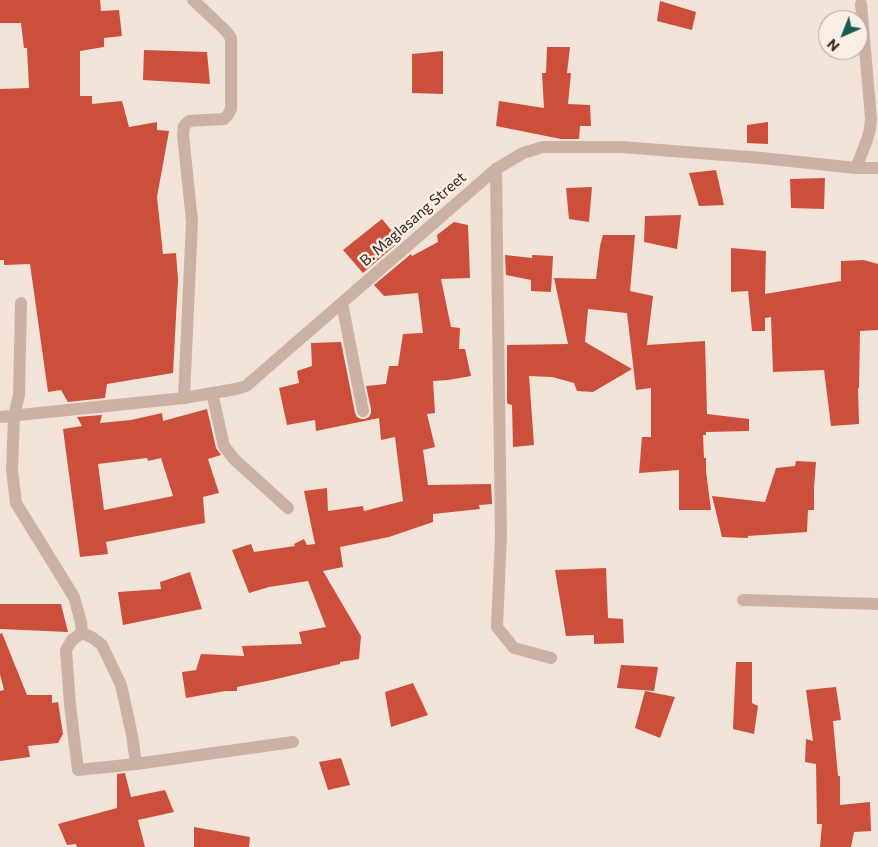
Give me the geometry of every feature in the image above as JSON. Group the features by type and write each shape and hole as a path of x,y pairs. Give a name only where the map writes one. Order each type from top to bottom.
{"street":[{"path":"184,398 192,221 183,135 184,126 189,120 224,119 231,109 231,38 193,0"},
{"path":"856,168 867,140 871,118 861,4"},
{"name":"B. Maglasang Street","path":"0,417 184,398 246,386 496,169 523,153 543,147 622,147 762,158 856,168 878,168"},
{"path":"496,169 501,536 498,627 514,648 551,658"},
{"path":"21,303 19,395 14,416 12,471 16,503 74,597 82,633"},
{"path":"342,303 363,411"},
{"path":"212,393 224,446 240,464 288,508"},
{"path":"743,600 878,604"},
{"path":"82,633 72,640 66,650 78,770 136,764 293,742"},
{"path":"82,633 93,638 102,646 121,685 136,764"}],"building":[{"path":"0,0 100,0 101,11 119,10 122,36 104,38 104,47 80,51 80,96 92,96 92,104 122,101 129,127 157,122 157,130 169,131 157,197 163,254 176,253 178,280 173,373 107,384 105,398 68,402 61,390 48,392 30,264 4,265 4,260 0,260 0,89 29,88 27,48 24,48 21,23 0,23"},
{"path":"660,1 696,12 692,30 657,21"},
{"path":"547,47 570,47 567,73 571,73 568,104 590,105 591,126 580,126 579,139 561,139 496,126 499,101 544,108 542,73 546,73"},
{"path":"144,50 207,52 210,84 143,80"},
{"path":"443,51 443,94 412,93 412,54"},
{"path":"768,122 768,144 747,143 747,125"},
{"path":"716,170 724,205 699,206 689,173"},
{"path":"825,178 824,209 791,208 790,179"},
{"path":"592,187 589,222 569,219 566,188"},
{"path":"681,215 677,249 644,242 645,216"},
{"path":"382,219 400,241 363,273 343,250"},
{"path":"454,222 468,225 470,278 441,279 451,327 460,328 459,349 465,349 471,376 433,381 435,413 427,414 435,447 423,450 428,485 491,484 492,504 479,505 480,509 433,514 433,522 389,537 340,547 343,567 323,571 361,636 359,659 237,687 237,691 225,691 186,698 182,672 196,670 201,654 244,656 242,646 302,644 299,632 326,627 308,581 269,587 249,593 232,550 251,544 254,552 295,546 294,544 304,539 307,545 315,544 304,491 327,488 328,511 363,506 364,511 403,501 395,437 381,440 379,418 316,431 315,420 287,425 279,388 299,383 297,371 312,366 311,343 341,342 355,413 361,419 369,417 371,409 366,386 386,384 389,366 398,366 403,334 423,333 418,293 384,296 374,285 411,254 412,256 438,242 437,235"},
{"path":"603,235 635,235 630,291 653,296 647,345 705,341 707,414 749,419 749,431 706,432 706,435 703,435 711,510 679,510 679,470 639,473 642,437 651,437 651,388 636,390 627,313 588,309 585,342 632,369 593,392 577,391 574,383 552,377 529,376 534,445 513,447 512,405 507,402 507,345 568,344 554,278 596,279"},
{"path":"731,248 766,251 765,294 841,281 841,261 864,260 878,264 878,330 860,331 859,424 831,426 824,370 773,372 771,317 765,318 765,331 752,331 748,291 731,292"},
{"path":"505,255 532,258 532,255 553,256 551,292 531,291 531,280 506,275"},
{"path":"207,409 216,448 221,455 208,459 219,493 203,497 205,523 106,542 108,554 80,557 63,429 82,426 77,417 102,415 100,423 131,420 162,413 163,421","holes":["147,458 148,461 161,458 173,496 104,510 98,464"]},
{"path":"796,461 816,462 814,510 808,510 807,532 748,536 748,538 722,537 712,496 765,502 776,468 795,466"},
{"path":"606,568 608,618 623,619 624,643 594,644 594,635 566,636 555,570"},
{"path":"190,572 202,609 123,625 118,592 161,589 160,582"},
{"path":"0,604 61,604 68,632 0,629"},
{"path":"2,633 27,695 52,695 52,703 58,702 63,734 58,743 28,746 30,757 0,761 0,691 4,690 0,674 0,634"},
{"path":"736,662 752,662 752,703 758,706 754,734 733,729"},
{"path":"621,665 658,667 654,691 617,688"},
{"path":"413,683 428,715 391,727 385,692"},
{"path":"836,687 841,720 833,721 838,776 840,776 840,805 870,802 871,831 854,832 851,847 820,847 822,824 817,824 816,764 805,762 806,739 813,741 806,690"},
{"path":"645,691 675,697 660,738 635,728"},
{"path":"341,758 350,785 328,790 319,762"},
{"path":"125,773 131,797 165,790 174,812 138,820 145,847 77,847 76,844 67,845 58,824 117,808 117,774"},
{"path":"194,827 250,837 249,847 194,847"}]}
